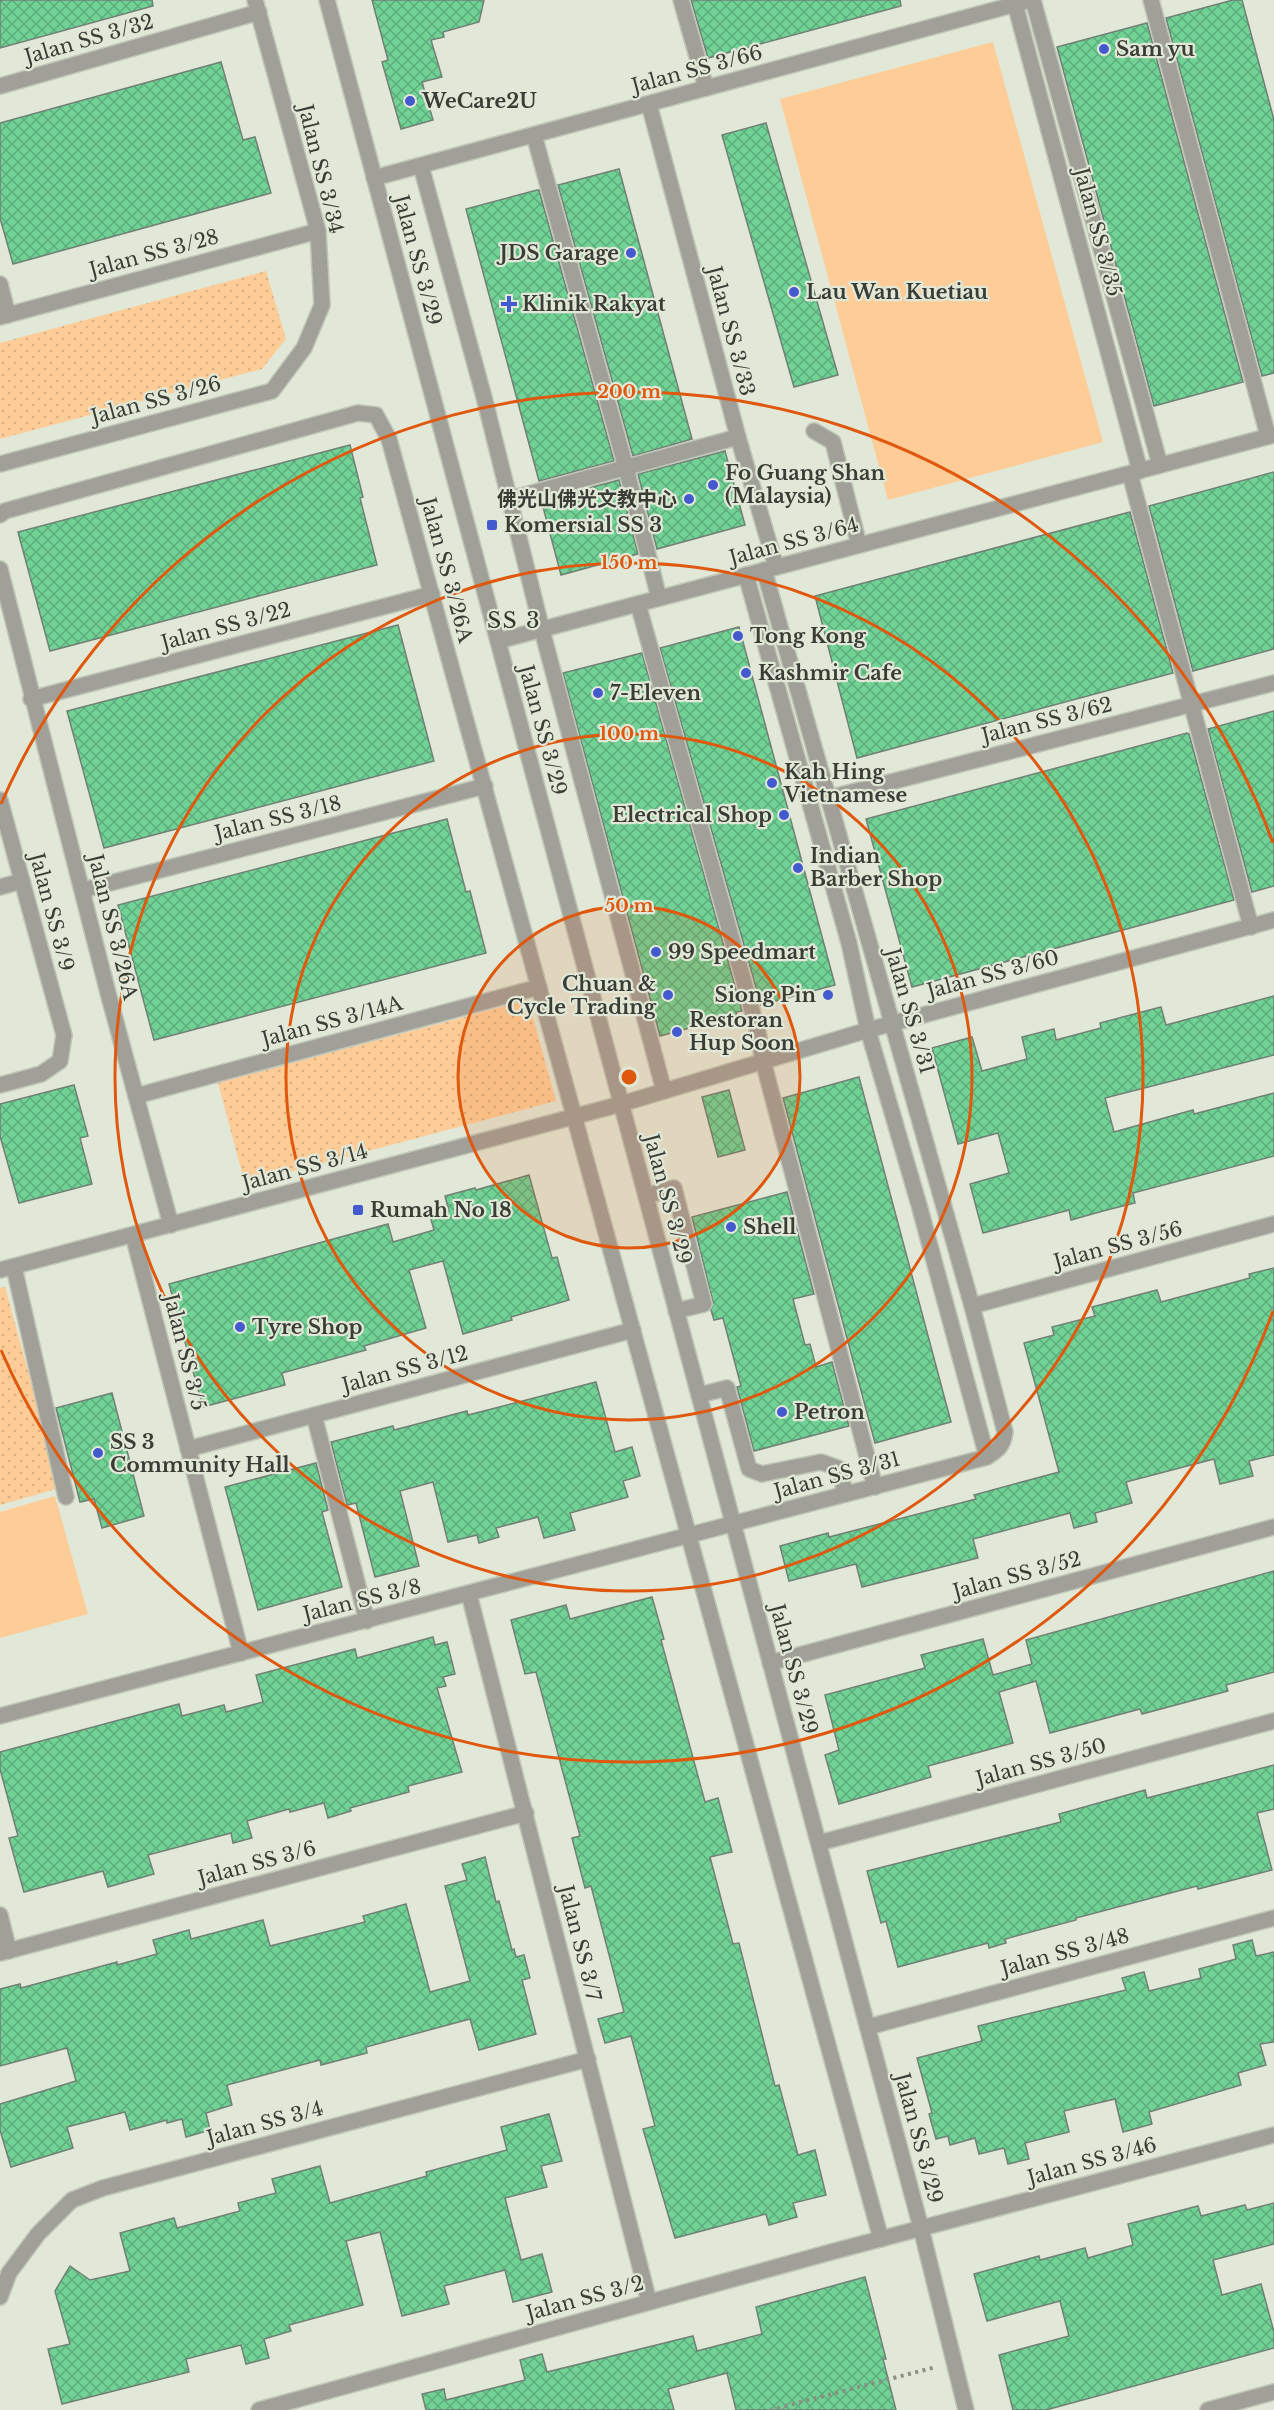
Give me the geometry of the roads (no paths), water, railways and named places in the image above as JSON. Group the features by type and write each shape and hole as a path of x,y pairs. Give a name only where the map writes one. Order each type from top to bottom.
{"street":[{"name":"Jalan SS 3/29","path":"327,0 819,1843 921,2228 966,2410"},
{"path":"681,0 706,88"},
{"name":"Jalan SS 3/66","path":"375,178 1032,0"},
{"name":"Jalan SS 3/35","path":"1032,0 1160,465"},
{"path":"1151,0 1271,436"},
{"name":"Jalan SS 3/35","path":"1015,4 1192,705 1251,927"},
{"name":"Jalan SS 3/32","path":"0,86 257,6"},
{"name":"Jalan SS 3/34","path":"257,6 318,231 322,305 304,348"},
{"name":"Jalan SS 3/33","path":"650,104 738,437 770,569"},
{"path":"534,135 626,468 659,598"},
{"path":"421,166 664,1090"},
{"name":"Jalan SS 3/28","path":"4,316 318,231"},
{"path":"0,284 4,316"},
{"name":"Jalan SS 3/26","path":"0,464 272,391 304,348"},
{"name":"Jalan SS 3/26A","path":"0,515 5,511 358,412 376,415 389,439 881,2239"},
{"path":"814,431 833,442 859,545"},
{"name":"Jalan SS 3/64","path":"498,641 1271,436"},
{"path":"510,499 738,437"},
{"name":"Jalan SS 3/26A","path":"0,569 32,699 171,1225"},
{"name":"Jalan SS 3/31","path":"734,1524 987,1457 998,1450 1003,1443 1005,1432 972,1306 829,798 770,569"},
{"name":"Jalan SS 3/31","path":"746,575 849,943 868,1030 925,1227 987,1457"},
{"name":"Jalan SS 3/22","path":"32,699 432,594"},
{"path":"638,604 755,1020 763,1061 875,1487"},
{"name":"Jalan SS 3/62","path":"829,798 1274,683"},
{"name":"Jalan SS 3/18","path":"83,890 484,786"},
{"name":"Jalan SS 3/9","path":"0,801 64,1035 60,1061 41,1074 0,1085"},
{"path":"0,887 22,881"},
{"name":"Jalan SS 3/60","path":"621,1104 891,1023 1274,921"},
{"name":"Jalan SS 3/14A","path":"136,1096 539,987"},
{"name":"Jalan SS 3/14","path":"7,1269 621,1104"},
{"path":"646,1196 674,1188 704,1304 676,1311"},
{"name":"Jalan SS 3/56","path":"972,1306 1274,1224"},
{"name":"Jalan SS 3/5","path":"133,1235 241,1653"},
{"path":"7,1269 66,1497"},
{"name":"Jalan SS 3/12","path":"188,1449 633,1330"},
{"path":"699,1395 727,1388 749,1469 762,1474 821,1462 828,1463 838,1468 846,1494"},
{"path":"314,1415 367,1621"},
{"name":"Jalan SS 3/8","path":"0,1716 734,1524"},
{"name":"Jalan SS 3/52","path":"770,1663 1274,1527"},
{"name":"Jalan SS 3/7","path":"469,1594 649,2302"},
{"name":"Jalan SS 3/50","path":"819,1843 1274,1721"},
{"name":"Jalan SS 3/6","path":"5,1952 526,1813"},
{"path":"0,1915 5,1952"},
{"name":"Jalan SS 3/48","path":"867,2027 1274,1918"},
{"name":"Jalan SS 3/4","path":"0,2297 9,2273 38,2234 72,2200 103,2188 588,2059"},
{"name":"Jalan SS 3/46","path":"921,2228 1274,2135"},
{"name":"Jalan SS 3/2","path":"259,2410 921,2228"},
{"path":"1208,2410 1274,2392"}],"place":[{"name":"Sam yu","path":"1104,49"},
{"name":"WeCare2U","path":"410,101"},
{"name":"JDS Garage","path":"631,253"},
{"name":"Lau Wan Kuetiau","path":"794,292"},
{"name":"Klinik Rakyat","path":"509,304"},
{"name":"Fo Guang Shan (Malaysia)","path":"713,485"},
{"name":"佛光山佛光文教中心","path":"689,499"},
{"name":"Komersial SS 3","path":"492,525"},
{"name":"Tong Kong","path":"738,636"},
{"name":"Kashmir Cafe","path":"746,673"},
{"name":"7-Eleven","path":"598,693"},
{"name":"Kah Hing Vietnamese","path":"772,783"},
{"name":"Electrical Shop","path":"784,815"},
{"name":"Indian Barber Shop","path":"798,868"},
{"name":"99 Speedmart","path":"656,952"},
{"name":"Chuan & Cycle Trading","path":"668,995"},
{"name":"Siong Pin","path":"828,995"},
{"name":"Restoran Hup Soon","path":"677,1032"},
{"name":"Rumah No 18","path":"358,1210"},
{"name":"Shell","path":"731,1227"},
{"name":"Tyre Shop","path":"240,1327"},
{"name":"Petron","path":"782,1412"},
{"name":"SS 3 Community Hall","path":"98,1453"}],"district":[{"name":"SS 3","path":"514,620"}]}
